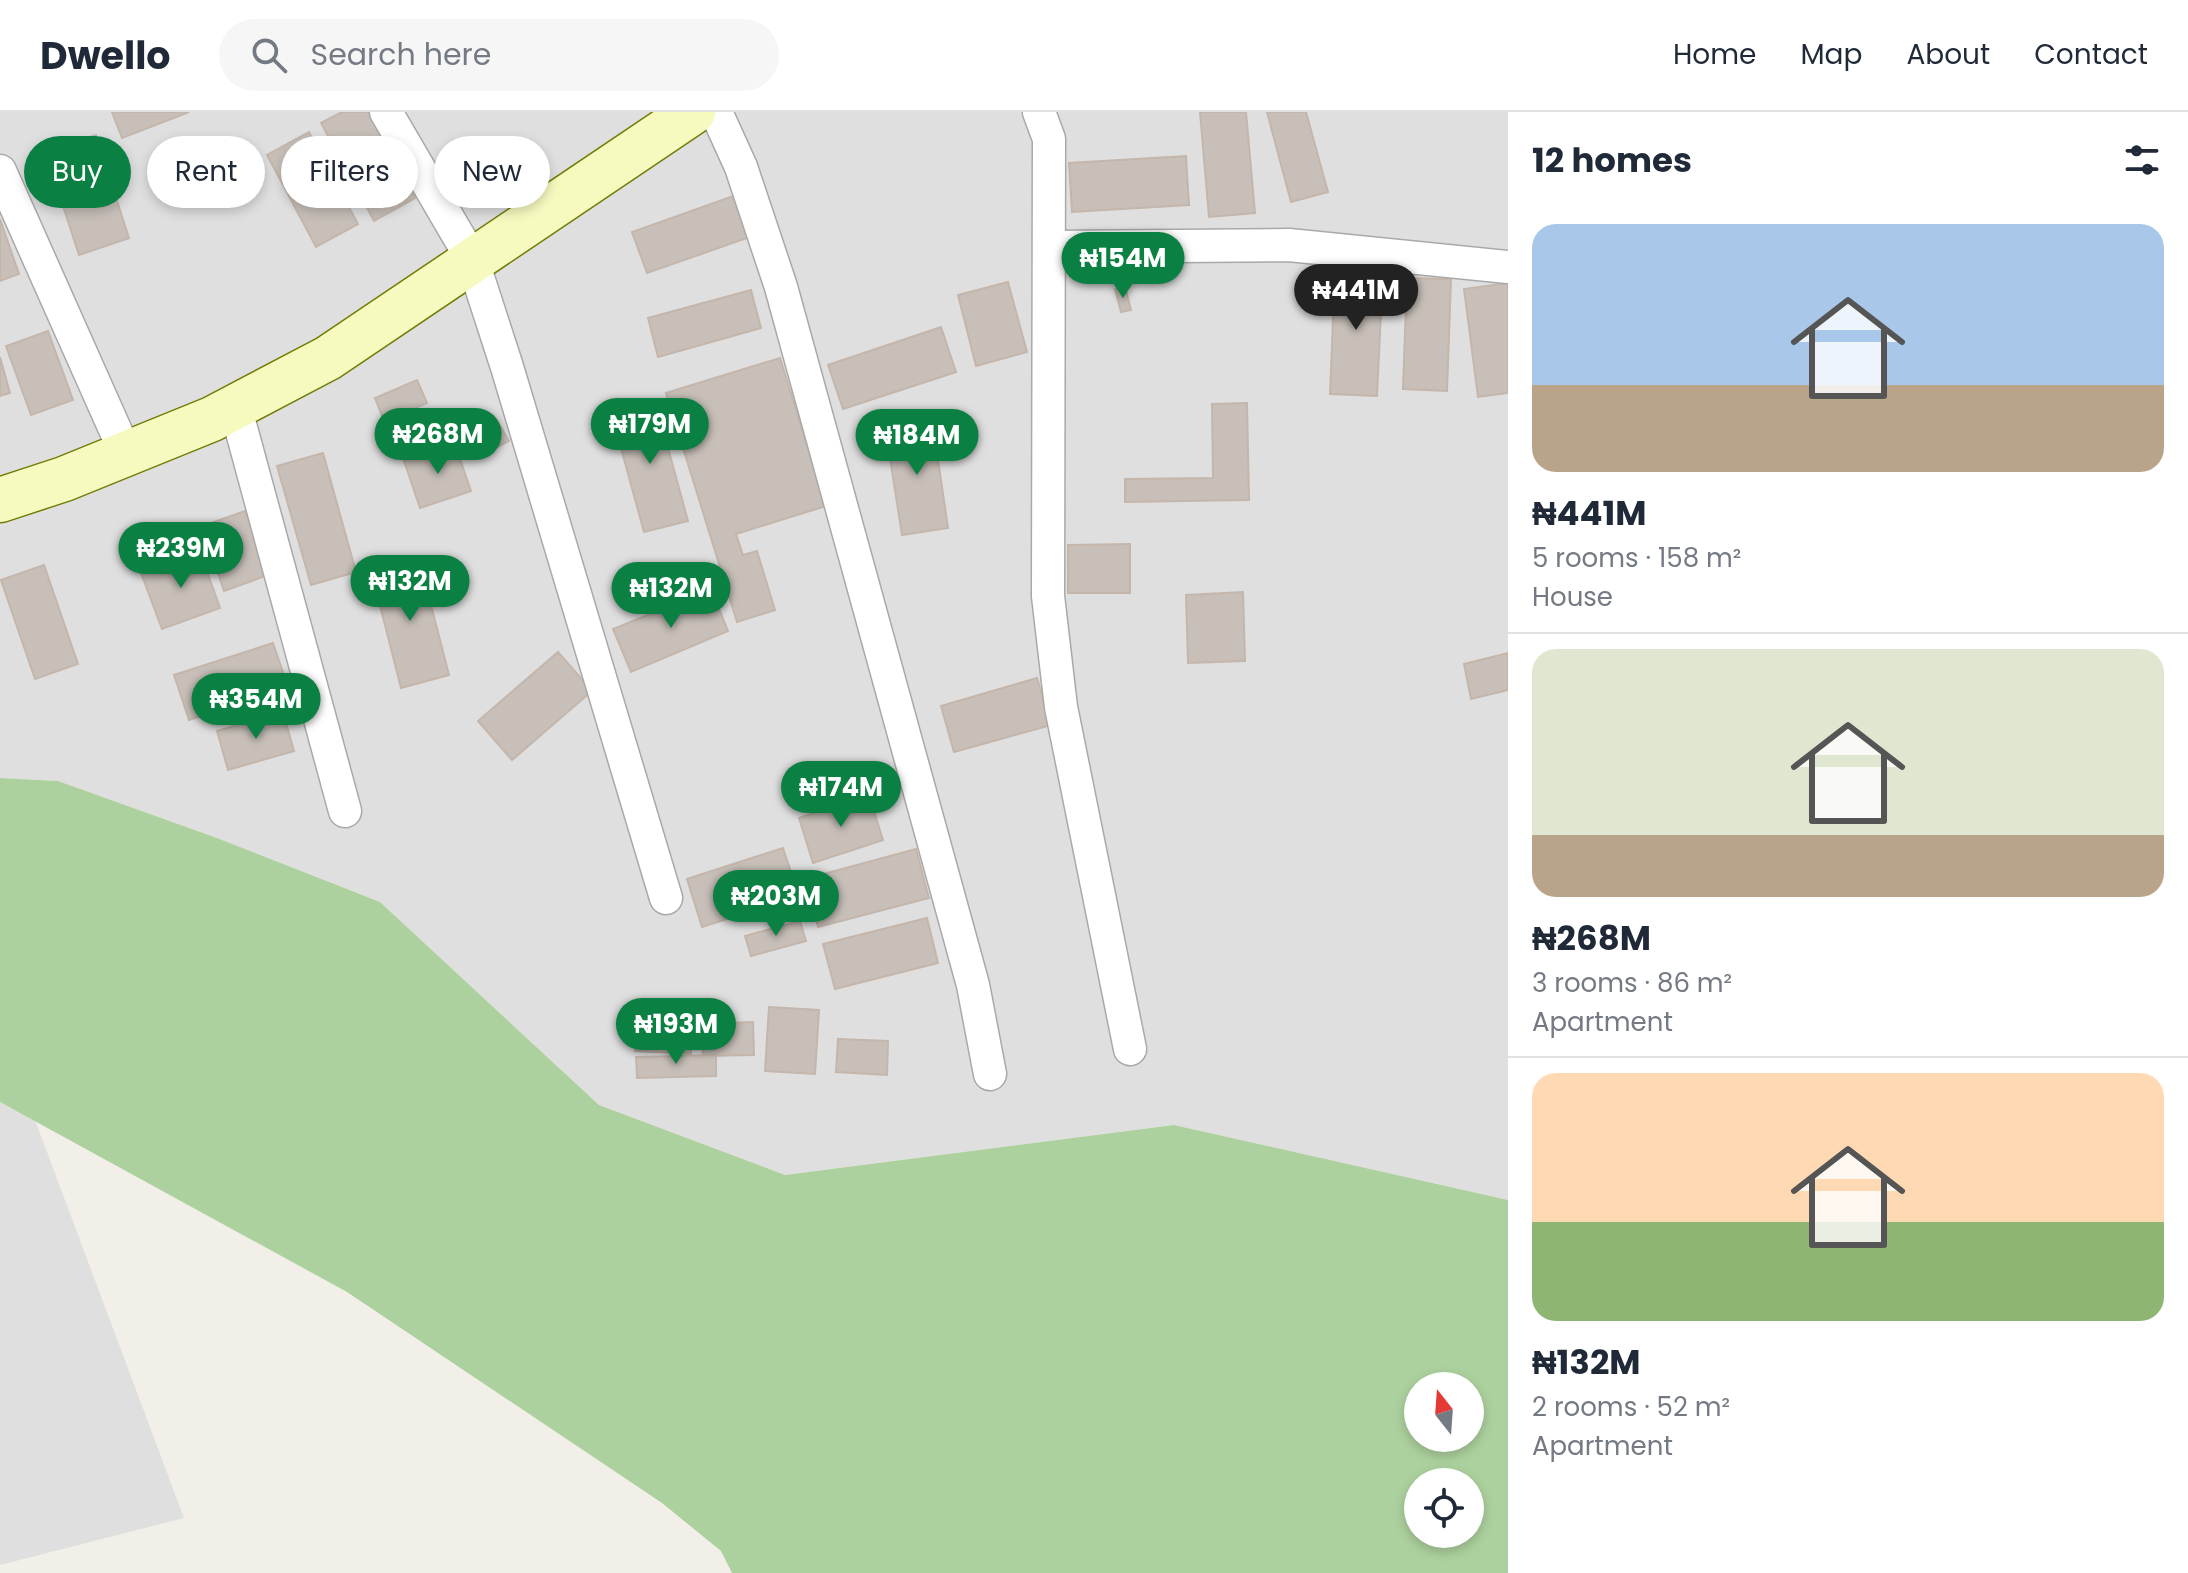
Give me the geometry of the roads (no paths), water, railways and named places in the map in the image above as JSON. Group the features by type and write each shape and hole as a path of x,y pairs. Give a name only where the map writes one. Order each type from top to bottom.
{"street":[{"path":"386,112 472,259 666,898"},
{"path":"0,500 126,454 235,406 328,358 693,112"},
{"path":"716,112 741,167 781,287 973,985 990,1074"},
{"path":"1039,112 1049,139 1048,596 1061,707 1130,1049"},
{"path":"0,171 126,454"},
{"path":"1050,247 1289,245 1508,267"},
{"path":"235,406 345,811"}]}
